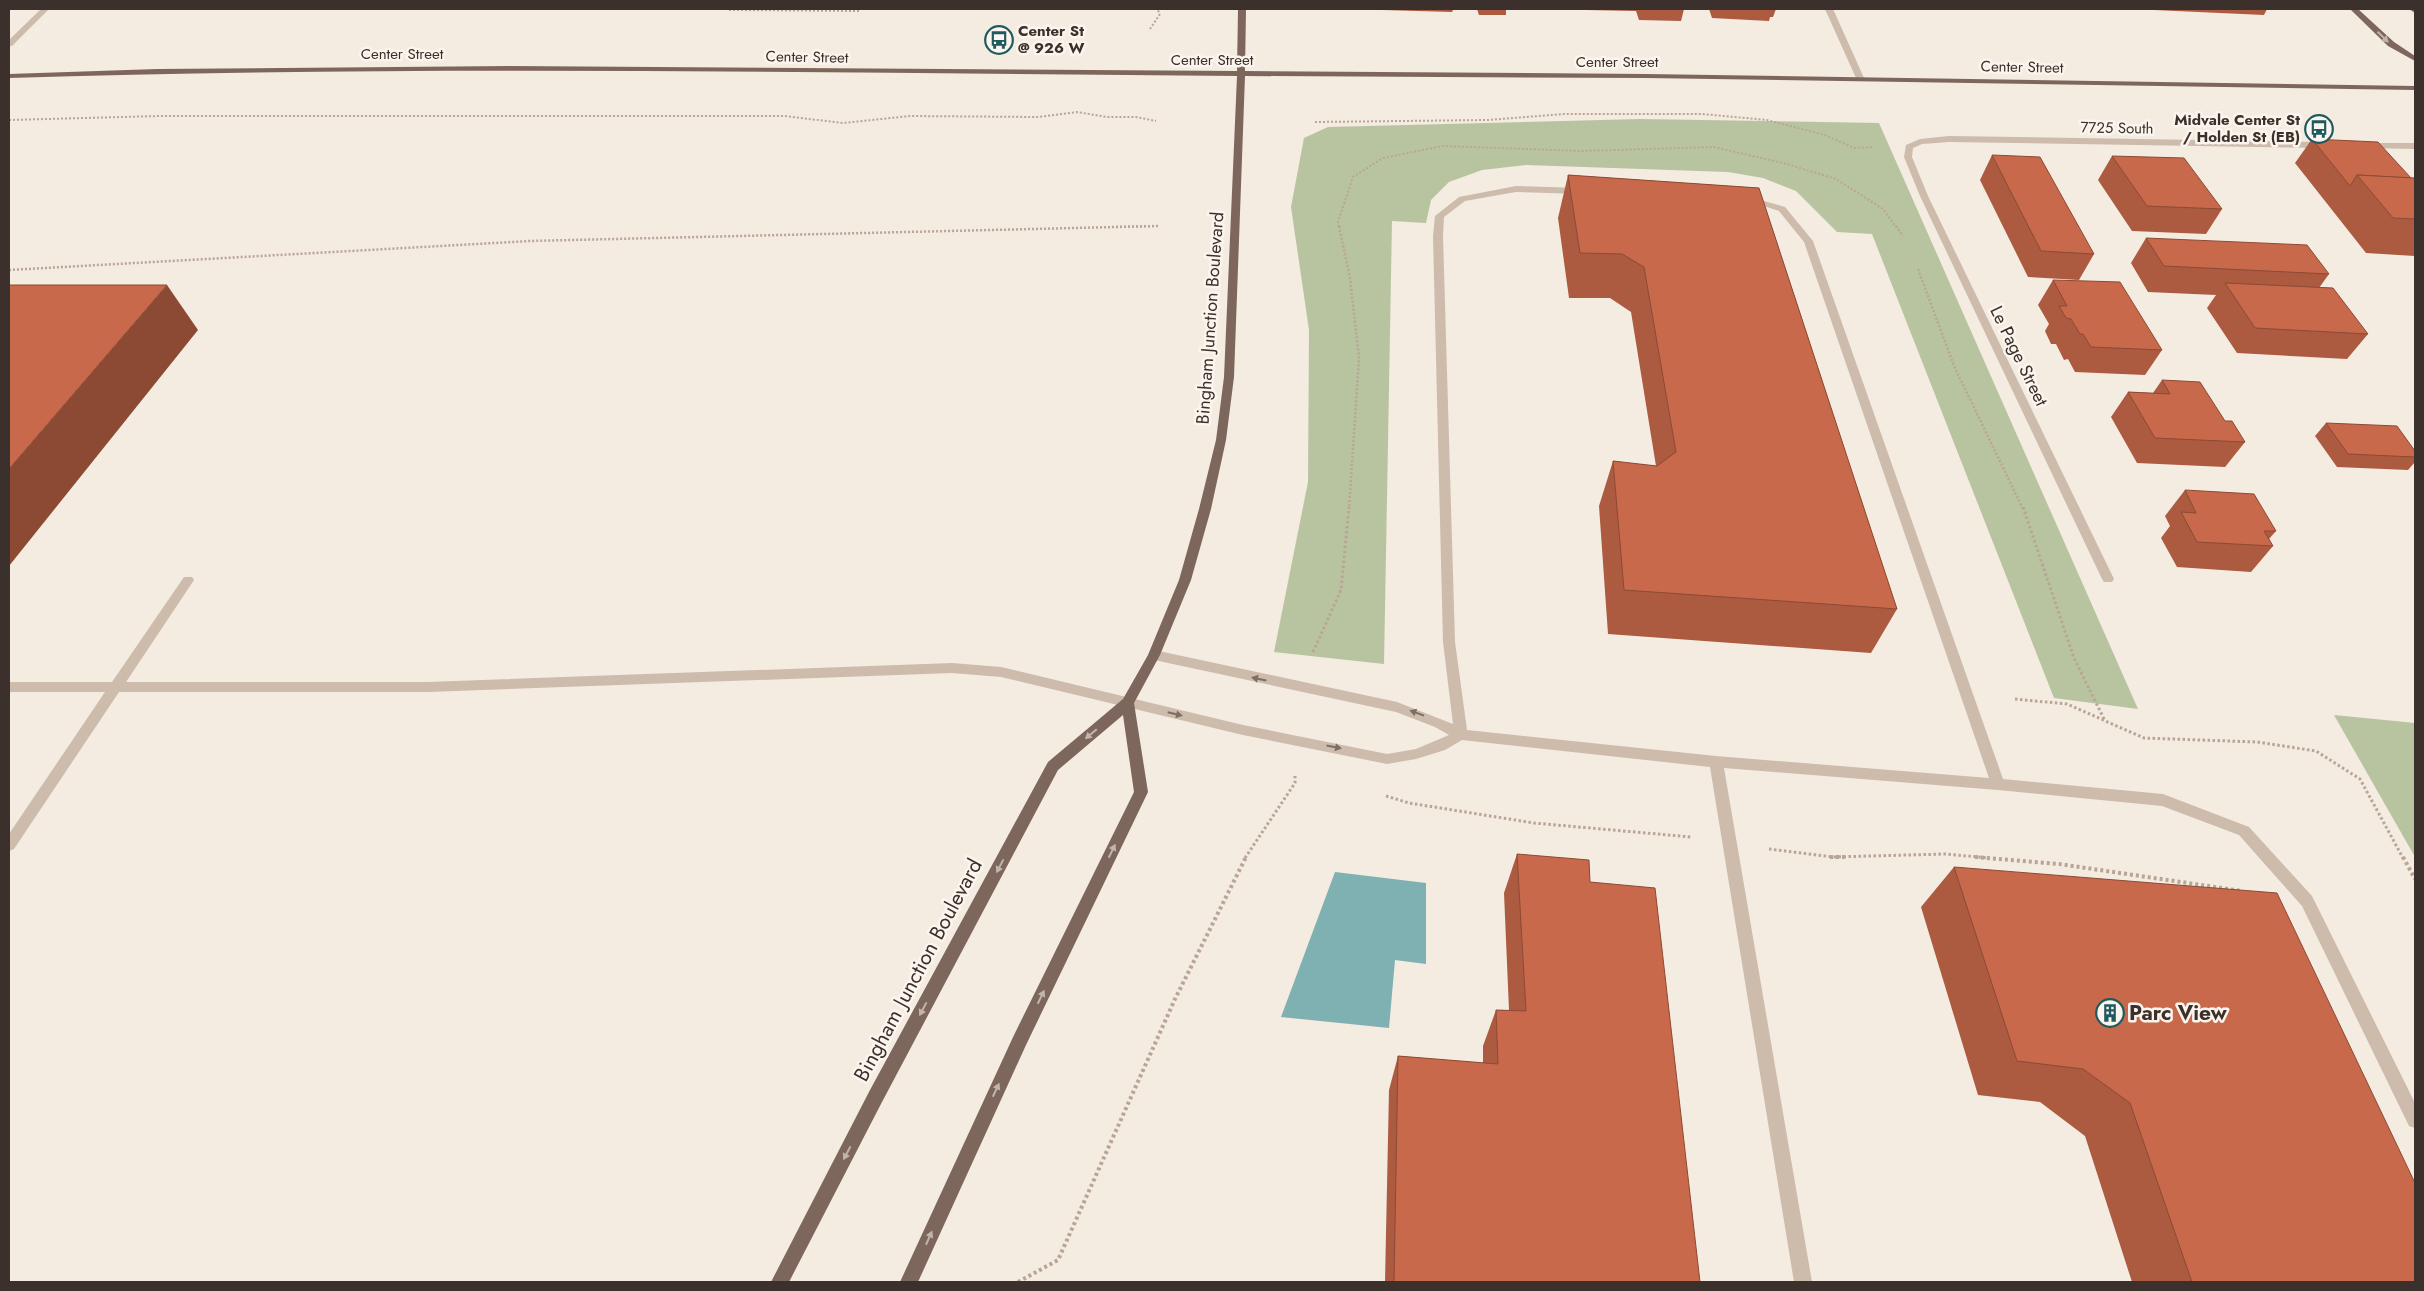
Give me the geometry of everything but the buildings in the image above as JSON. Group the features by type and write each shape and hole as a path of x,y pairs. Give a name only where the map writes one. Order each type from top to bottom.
{"main road":[{"name":"Bingham Junction Boulevard","path":"780,1282 876,1096 1053,766 1128,703 1154,656 1185,580 1205,509 1221,440 1229,377 1234,291 1242,9"},
{"path":"2354,9 2391,44 2415,59"},
{"name":"Center Street","path":"9,76 157,71 354,68 1860,78 2415,88"},
{"path":"909,1282 1020,1040 1141,792 1128,703"}],"street":[{"path":"9,44 45,9"},
{"path":"1829,9 1860,78"},
{"name":"7725 South","path":"1909,147 1920,142 1949,139 2336,145"},
{"path":"2356,145 2415,146"},
{"name":"Le Page Street","path":"1909,147 1908,157 1924,196 2108,578"},
{"path":"1461,735 1449,642 1438,236 1440,216 1462,199 1516,189 1594,191"},
{"path":"1740,197 1782,209 1808,241 1998,784"},
{"path":"9,845 188,580"},
{"path":"1154,656 1397,707 1425,716 1461,735 1716,762 1998,784 2163,800 2244,831 2307,901 2415,1120"},
{"path":"9,687 428,687 952,668 1001,672 1243,730 1387,759 1432,749 1461,735"},
{"path":"1716,762 1803,1282"}],"path":[{"path":"1150,29 1160,14 1157,9"},
{"path":"729,10 859,12"},
{"path":"9,120 160,116 784,116 842,123 910,116 1038,117 1077,112 1107,117 1136,117 1156,122"},
{"path":"1315,122 1488,120 1564,114 1702,114 1767,120 1825,135 1854,148 1909,147"},
{"path":"1310,660 1341,590 1353,461 1359,358 1350,278 1338,222 1353,178 1383,158 1443,146 1581,151 1714,147 1786,164 1836,179 1883,209 1906,241"},
{"path":"9,270 530,241 1158,226"},
{"path":"1917,267 1954,366 2027,516 2074,658 2105,721"},
{"path":"2015,699 2067,704 2144,738 2257,742 2316,752 2360,779 2415,879"},
{"path":"1018,1282 1058,1260 1175,999 1249,850 1294,783 1296,767"},
{"path":"1381,794 1409,804 1534,823 1678,834 1729,845 1834,857 1945,854 2059,864 2307,901"}],"green space":[{"path":"1640,119 1879,123 2138,709 2054,698 1872,234 1837,232 1796,191 1763,178 1728,172 1526,165 1482,170 1449,182 1431,200 1426,223 1392,221 1384,664 1274,652 1308,482 1309,330 1291,207 1304,138 1328,127"},
{"path":"2334,715 2415,723 2415,857"}],"water":[{"path":"1335,872 1426,883 1426,964 1395,960 1389,1028 1281,1017"}],"place":[{"name":"Center St @ 926 W","path":"999,40"},
{"name":"Midvale Center St / Holden St (EB)","path":"2319,129"},
{"name":"Parc View","path":"2110,1013"}]}
